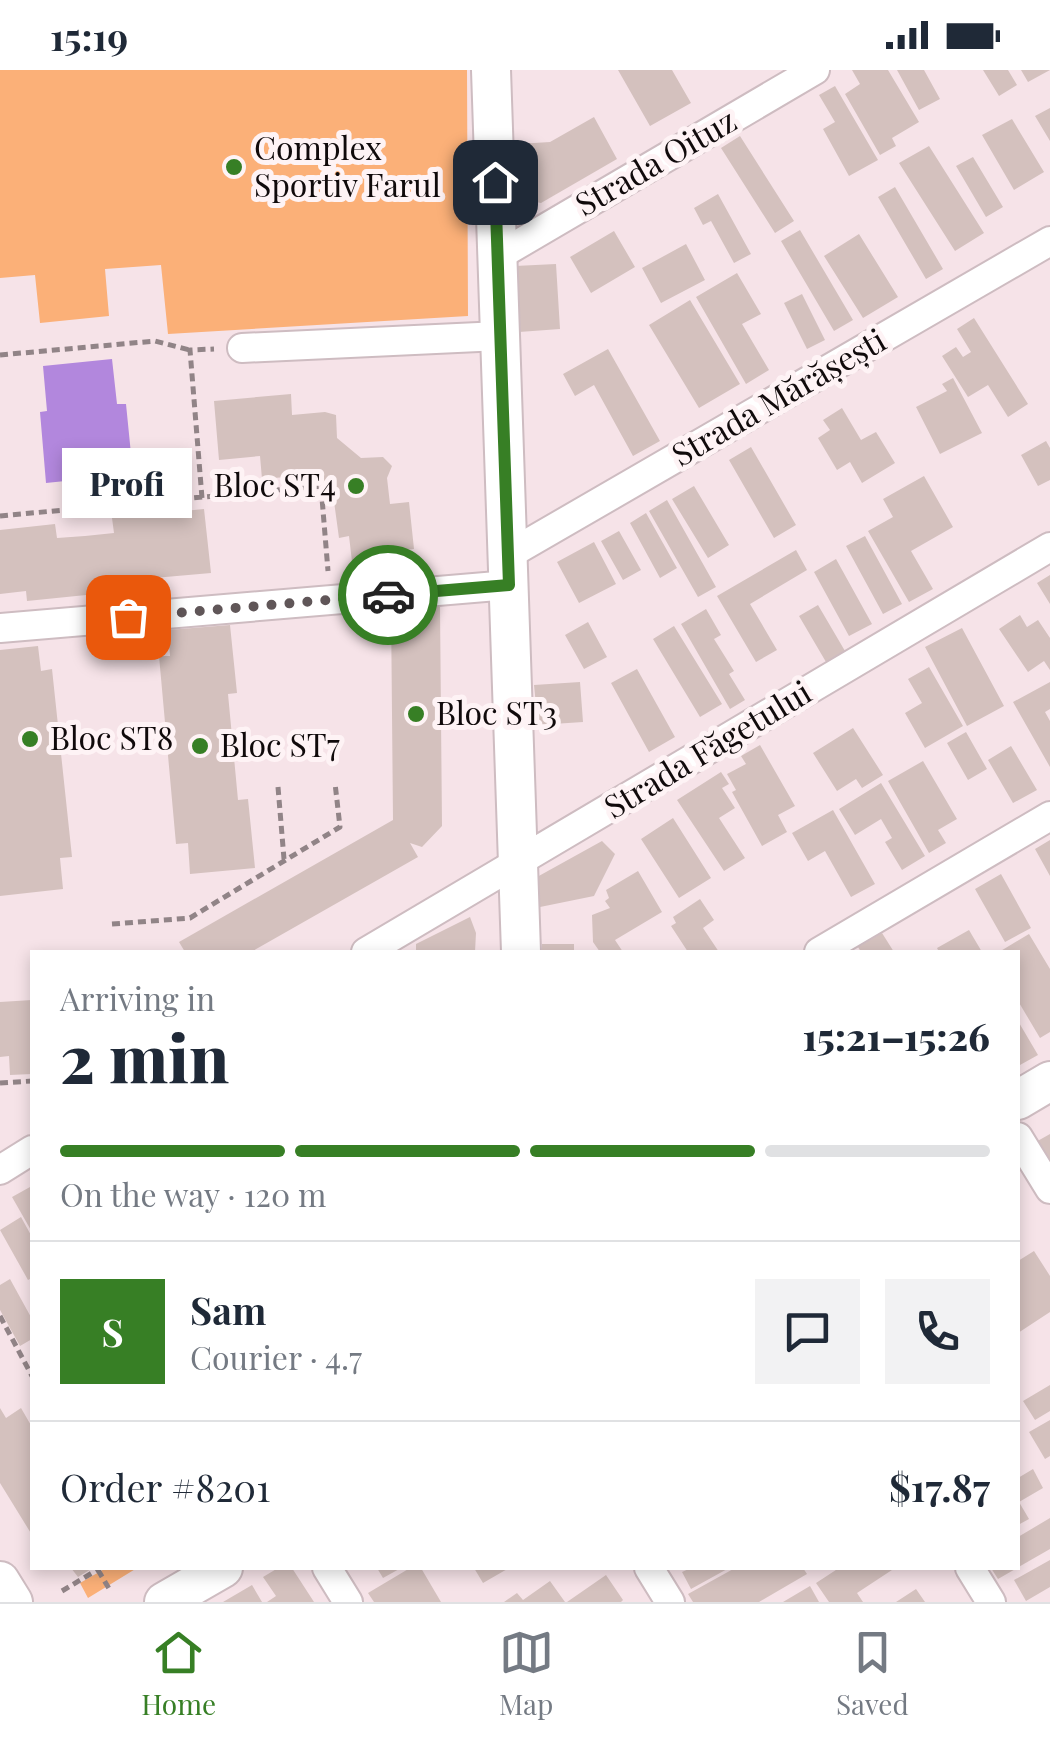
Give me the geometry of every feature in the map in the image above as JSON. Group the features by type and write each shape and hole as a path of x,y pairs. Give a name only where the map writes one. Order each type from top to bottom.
{"street":[{"path":"491,70 521,950"},
{"name":"Strada Oituz","path":"498,256 815,70"},
{"name":"Strada Mărășești","path":"508,570 1050,241"},
{"path":"242,348 500,336"},
{"name":"Strada Făgetului","path":"369,950 1050,547"},
{"path":"0,628 331,600 508,570"},
{"path":"822,950 1050,816"},
{"path":"1020,1099 1050,1081"},
{"path":"1020,1140 1050,1190"},
{"path":"0,1170 30,1151"},
{"path":"164,1602 220,1570"},
{"path":"327,1570 348,1602"},
{"path":"649,1570 670,1602"},
{"path":"971,1570 991,1602"},
{"path":"0,1581 13,1602"}],"path":[{"path":"0,355 155,340 190,350 242,348"},
{"path":"190,350 202,498"},
{"path":"0,516 320,486 331,600"},
{"path":"112,924 190,918 340,828 336,783"},
{"path":"278,788 284,861"},
{"path":"0,1082 30,1081"},
{"path":"0,1316 30,1372"},
{"path":"62,1591 94,1570"},
{"path":"98,1570 111,1592"}],"shaded area":[{"name":"Complex Sportiv Farul","path":"0,70 467,70 468,316 168,334 161,265 105,269 109,316 40,323 35,275 0,278"},
{"path":"112,359 117,404 126,404 133,474 46,483 40,412 47,411 43,366"},
{"path":"103,1570 134,1570 88,1598 80,1583"}],"building":[{"path":"618,70 672,70 691,103 650,126"},
{"path":"852,70 888,70 919,122 892,138 896,146 880,155 845,94 860,84"},
{"path":"897,70 924,70 940,99 919,110"},
{"path":"983,70 1008,70 1017,85 999,96"},
{"path":"1021,70 1050,70 1028,82"},
{"path":"835,86 878,160 849,176 823,129 835,122 819,95"},
{"path":"1050,108 1050,141 1035,116"},
{"path":"594,117 617,159 541,203 522,199 518,144 550,142"},
{"path":"1012,119 1044,172 1014,190 982,135"},
{"path":"740,136 794,221 775,233 721,148"},
{"path":"929,146 984,233 955,251 899,163"},
{"path":"973,157 1003,207 986,217 956,166"},
{"path":"895,187 943,269 926,279 878,197"},
{"path":"718,194 751,254 734,263 711,221 703,225 694,208"},
{"path":"800,230 853,320 834,331 781,241"},
{"path":"614,231 635,267 591,293 570,257"},
{"path":"859,234 898,297 863,318 824,256"},
{"path":"686,244 705,280 661,303 642,268"},
{"path":"556,264 560,329 519,332 515,266"},
{"path":"737,273 761,314 742,324 769,370 746,384 696,297"},
{"path":"802,294 825,340 807,349 784,303"},
{"path":"690,300 740,384 699,408 649,325"},
{"path":"974,318 1028,404 1008,417 988,385 968,397 942,356 956,347 963,357 971,352 957,329"},
{"path":"608,349 660,441 633,456 594,385 575,396 563,374"},
{"path":"953,378 982,433 940,454 916,407 947,391 942,384"},
{"name":"Bloc ST4","path":"291,394 292,415 336,415 337,438 361,458 383,457 392,466 387,478 390,504 409,502 414,549 405,550 407,563 353,570 349,536 339,538 333,494 310,475 262,479 260,456 219,460 214,401"},
{"path":"842,408 861,440 876,432 895,463 862,483 850,462 837,470 818,438 830,430 823,420"},
{"path":"1046,441 1050,448 1050,480 1038,486 1021,455"},
{"path":"751,447 796,525 774,538 729,460"},
{"path":"924,476 953,527 911,551 933,589 909,602 868,531 893,517 883,499"},
{"path":"694,486 729,545 708,558 672,499"},
{"path":"667,500 716,587 698,597 649,511"},
{"path":"204,509 211,573 154,578 155,588 27,601 26,591 0,594 0,530 55,524 57,538 85,536 114,533 112,518"},
{"path":"646,513 677,568 660,578 630,523"},
{"path":"619,531 641,570 623,580 601,541"},
{"path":"865,536 902,604 883,614 846,546"},
{"path":"594,542 616,584 579,603 557,562"},
{"path":"796,550 807,570 750,604 777,650 756,662 717,596"},
{"path":"836,559 872,624 849,636 814,572"},
{"path":"1050,575 1050,604 1037,583"},
{"path":"818,605 845,651 826,662 799,616"},
{"name":"Bloc ST3","path":"391,607 440,607 442,826 422,847 410,843 418,857 255,950 184,950 179,942 393,820"},
{"path":"706,609 721,635 714,639 734,671 729,674 745,700 730,709 681,624"},
{"path":"1020,615 1027,627 1038,620 1050,638 1050,670 1044,661 1028,672 999,629"},
{"path":"588,622 607,657 584,669 565,635"},
{"name":"Bloc ST7","path":"230,625 237,693 228,694 238,800 248,799 255,868 190,874 188,843 176,844 159,656 170,656 168,630"},
{"path":"674,626 722,704 700,717 653,639"},
{"path":"962,628 1004,706 967,726 925,647"},
{"name":"Bloc ST8","path":"38,646 41,671 52,669 72,857 60,858 63,889 0,896 0,650"},
{"path":"929,667 963,726 925,748 905,713 922,703 908,679"},
{"path":"637,669 675,737 649,752 611,683"},
{"path":"580,682 583,722 538,725 534,685"},
{"path":"1050,682 1050,709 1045,712 1050,721 1050,767 1013,702"},
{"path":"853,728 883,775 862,788 856,779 837,791 813,753"},
{"path":"966,732 987,769 968,780 947,743"},
{"path":"760,745 795,806 778,815 787,832 762,846 732,792 736,790 727,774 746,764 741,756"},
{"path":"1011,746 1037,790 1013,803 988,760"},
{"path":"923,761 957,819 938,830 946,843 929,853 888,781"},
{"path":"721,772 729,784 722,788 735,808 719,818 745,858 724,871 677,800"},
{"path":"881,783 925,856 902,870 885,842 892,838 881,819 855,835 839,809"},
{"path":"833,810 875,884 851,897 825,851 808,861 792,833"},
{"path":"673,818 711,878 679,898 641,839"},
{"path":"1050,840 1050,876 1035,849"},
{"path":"602,841 615,854 594,896 540,907 537,877"},
{"path":"638,871 662,912 615,940 622,950 599,950 593,942 592,915 610,908 605,901 609,898 606,890"},
{"path":"1001,874 1031,928 1005,942 975,889"},
{"path":"700,899 714,920 703,928 718,950 687,950 671,926 676,923 673,917"},
{"path":"470,917 476,933 475,950 416,950 416,944"},
{"path":"969,930 981,950 938,950"},
{"path":"882,933 893,950 860,950 858,947"},
{"path":"1029,934 1050,969 1050,1032 1040,1038 1020,1004 1020,950 1002,950"},
{"path":"542,944 574,944 574,950 542,950"},
{"path":"30,1000 30,1074 10,1075 9,1056 0,1057 0,1002"},
{"path":"1020,1024 1038,1055 1020,1065"},
{"path":"1050,1134 1050,1170 1034,1143"},
{"path":"30,1187 30,1228 12,1197"},
{"path":"21,1217 30,1233 30,1279 28,1280 0,1230"},
{"path":"1034,1251 1050,1276 1050,1312 1020,1332 1020,1260"},
{"path":"10,1279 30,1315 30,1340 20,1346 0,1310 0,1285"},
{"path":"1050,1385 1050,1411 1035,1420 1023,1401"},
{"path":"0,1408 6,1418 21,1408 30,1424 30,1532 0,1483"},
{"path":"1050,1420 1050,1456 1045,1459 1029,1432"},
{"path":"1033,1469 1043,1488 1020,1501 1020,1477"},
{"path":"1020,1504 1029,1519 1020,1524"},
{"path":"1050,1518 1050,1549 1020,1566 1020,1536"},
{"path":"1050,1560 1050,1587 1026,1601 1014,1580"},
{"path":"275,1570 293,1570 314,1602 267,1602 276,1596 263,1577"},
{"path":"378,1570 397,1570 383,1578"},
{"path":"407,1570 422,1570 441,1602 374,1602 368,1593"},
{"path":"475,1570 506,1570 483,1583"},
{"path":"686,1570 725,1570 691,1589 682,1572"},
{"path":"731,1570 804,1570 807,1574 759,1602 693,1602 688,1594"},
{"path":"836,1570 892,1570 857,1593 863,1602 829,1602 816,1583"},
{"path":"992,1570 1014,1570 998,1579"},
{"path":"606,1575 621,1602 567,1602"},
{"path":"550,1581 565,1602 504,1602 517,1593 523,1600"},
{"path":"252,1585 262,1602 223,1602"},
{"path":"810,1586 819,1602 783,1602"},
{"path":"916,1589 925,1602 896,1602"}],"way so far":[{"path":"128,617 388,595"}],"place":[{"name":"Complex Sportiv Farul","path":"234,167"},
{"name":"Bloc ST4","path":"356,486"},
{"name":"Profi","path":"128,617"},
{"name":"Bloc ST3","path":"416,714"},
{"name":"Bloc ST8","path":"30,739"},
{"name":"Bloc ST7","path":"200,746"}],"route":[{"path":"388,595 509,585 495,182"}]}
